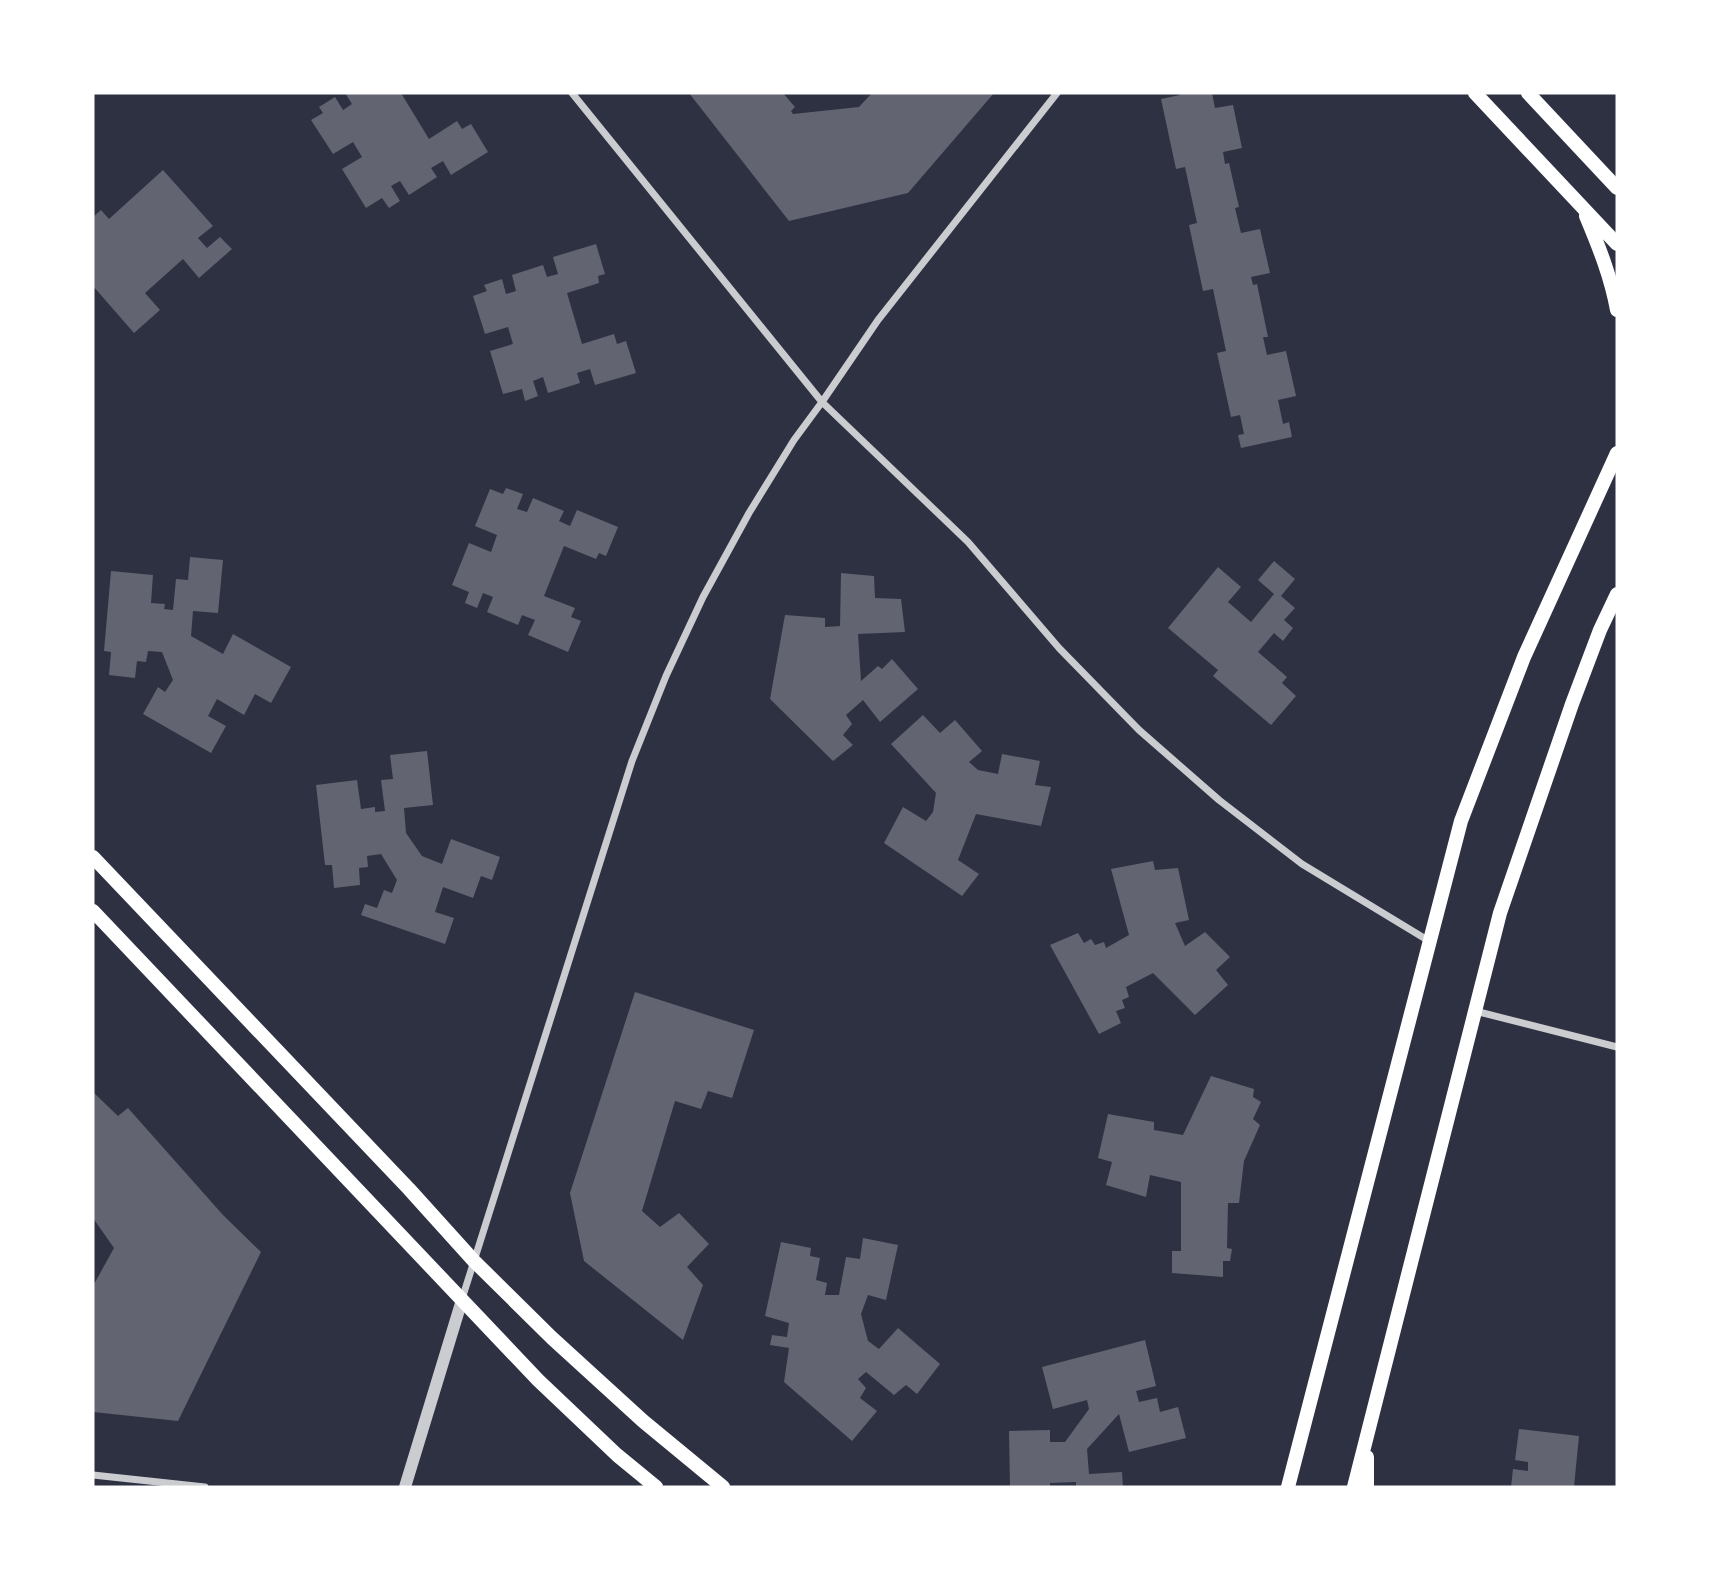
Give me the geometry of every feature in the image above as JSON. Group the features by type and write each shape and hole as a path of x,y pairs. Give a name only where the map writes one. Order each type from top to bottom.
{"main road":[{"path":"1475,93 1617,244"},
{"path":"1528,93 1617,188"},
{"path":"1587,155 1617,171"},
{"path":"1581,205 1601,250 1614,289 1617,310"},
{"path":"1288,1487 1461,821 1524,657 1617,453"},
{"path":"1353,1487 1504,900 1572,704 1600,630 1617,594"},
{"path":"93,857 409,1189 474,1261 562,1348 643,1421 723,1487"},
{"path":"93,911 538,1380 617,1455 656,1487"},
{"path":"1367,1435 1367,1487"}],"street":[{"path":"572,93 822,402 968,541 1059,648 1149,738 1219,800 1302,864 1430,941"},
{"path":"405,1487 619,800 666,676 703,597 793,440 878,320 1057,93"},
{"path":"1474,1011 1617,1047"},
{"path":"93,1475 205,1487"}],"building":[{"path":"345,93 401,93 429,139 457,121 462,129 471,124 488,152 451,175 443,161 431,168 437,177 409,195 400,181 391,186 400,201 389,208 382,198 366,208 342,169 362,157 353,142 333,154 311,120 323,113 319,107 335,97 343,110 352,104"},
{"path":"689,93 783,93 795,107 791,111 793,114 859,107 872,93 994,93 908,193 789,221"},
{"path":"1179,93 1212,93 1215,108 1233,105 1242,148 1223,152 1225,164 1229,163 1239,207 1235,208 1241,233 1260,229 1270,273 1251,277 1253,285 1257,284 1268,337 1263,337 1267,355 1286,351 1296,396 1278,400 1283,424 1289,422 1292,437 1241,448 1238,435 1244,434 1240,415 1231,417 1217,353 1226,351 1213,289 1203,291 1189,225 1197,223 1185,167 1176,169 1161,99 1180,95"},
{"path":"163,170 213,226 198,238 207,248 220,237 232,249 199,278 183,259 145,293 160,310 134,333 93,286 93,217 101,210 109,219"},
{"path":"596,244 605,274 598,276 599,283 567,293 582,344 614,334 617,344 626,341 636,373 595,385 590,369 577,373 580,383 548,393 543,377 533,381 538,396 525,401 522,389 503,394 490,351 513,344 508,327 485,334 473,296 487,291 484,285 502,279 506,294 516,291 512,275 543,265 547,277 558,274 553,257"},
{"path":"506,488 523,494 517,509 527,512 533,498 564,511 559,521 570,526 577,510 618,527 606,556 599,553 596,559 564,546 544,596 575,608 571,617 581,621 568,652 528,635 535,620 522,615 518,625 487,612 493,597 483,593 477,608 465,603 469,592 452,585 469,543 491,552 497,535 475,526 490,489 503,494"},
{"path":"190,557 223,560 218,613 193,611 191,636 223,654 233,634 291,667 271,703 255,694 244,715 217,699 208,716 226,726 211,753 143,714 158,687 165,692 173,680 162,652 148,651 146,662 137,661 135,678 109,675 111,652 104,651 111,571 153,575 151,603 165,604 164,609 173,610 176,579 188,580"},
{"path":"1274,561 1295,579 1281,596 1295,608 1284,620 1293,628 1283,641 1274,633 1258,652 1287,677 1282,683 1296,696 1271,725 1213,676 1218,670 1168,628 1218,567 1241,587 1228,602 1251,622 1274,594 1258,580"},
{"path":"841,573 874,576 875,598 901,599 905,632 858,634 861,681 878,666 882,669 892,659 918,689 880,722 863,700 846,715 852,724 843,735 853,745 833,761 770,699 785,615 825,618 825,627 840,626"},
{"path":"923,715 940,733 955,720 982,751 969,762 978,770 998,774 1002,754 1040,761 1035,785 1051,787 1041,826 976,814 958,860 979,874 962,896 884,843 903,807 926,821 933,812 936,793 891,744"},
{"path":"427,751 433,805 404,808 406,833 422,856 442,864 451,839 500,857 492,880 481,876 473,898 443,887 435,912 454,918 445,944 361,915 365,904 377,908 384,890 392,893 397,880 381,854 367,856 368,867 359,868 360,885 334,888 332,865 325,865 316,785 357,780 361,809 375,807 375,812 385,811 381,780 393,779 390,755"},
{"path":"1153,861 1155,870 1178,868 1189,920 1175,923 1185,946 1205,932 1230,957 1216,970 1228,985 1195,1015 1153,973 1126,987 1129,997 1122,1000 1125,1008 1116,1011 1121,1023 1099,1034 1050,945 1078,933 1084,943 1091,939 1095,945 1104,942 1106,948 1129,935 1111,869"},
{"path":"635,992 754,1030 732,1098 708,1091 701,1109 675,1101 642,1211 660,1227 679,1213 709,1244 687,1267 703,1285 683,1340 584,1261 570,1193"},
{"path":"1211,1076 1254,1089 1253,1097 1261,1102 1253,1119 1260,1125 1244,1161 1239,1203 1228,1203 1227,1248 1232,1249 1230,1261 1223,1261 1223,1277 1172,1273 1172,1251 1181,1251 1181,1182 1150,1175 1146,1197 1106,1185 1112,1162 1098,1158 1108,1114 1154,1122 1154,1130 1183,1135"},
{"path":"93,1092 118,1116 128,1108 223,1215 261,1252 178,1421 93,1412 93,1286 114,1248 93,1218"},
{"path":"863,1238 898,1245 886,1300 868,1295 861,1314 868,1341 879,1349 898,1328 940,1364 917,1394 906,1385 894,1395 866,1372 858,1379 866,1388 860,1398 877,1411 852,1441 784,1382 789,1348 770,1345 772,1335 787,1337 789,1323 765,1316 781,1242 811,1248 810,1256 820,1258 816,1280 827,1283 825,1295 839,1295 846,1257 860,1259"},
{"path":"1145,1340 1156,1386 1136,1391 1139,1402 1157,1398 1160,1412 1178,1407 1186,1438 1129,1452 1119,1414 1087,1449 1089,1474 1122,1472 1123,1487 1076,1487 1076,1482 1050,1483 1050,1487 1010,1487 1009,1431 1050,1430 1050,1442 1065,1442 1089,1409 1087,1400 1053,1409 1042,1367"},
{"path":"1519,1429 1579,1436 1574,1487 1511,1487 1513,1469 1528,1471 1528,1462 1515,1460"}]}
